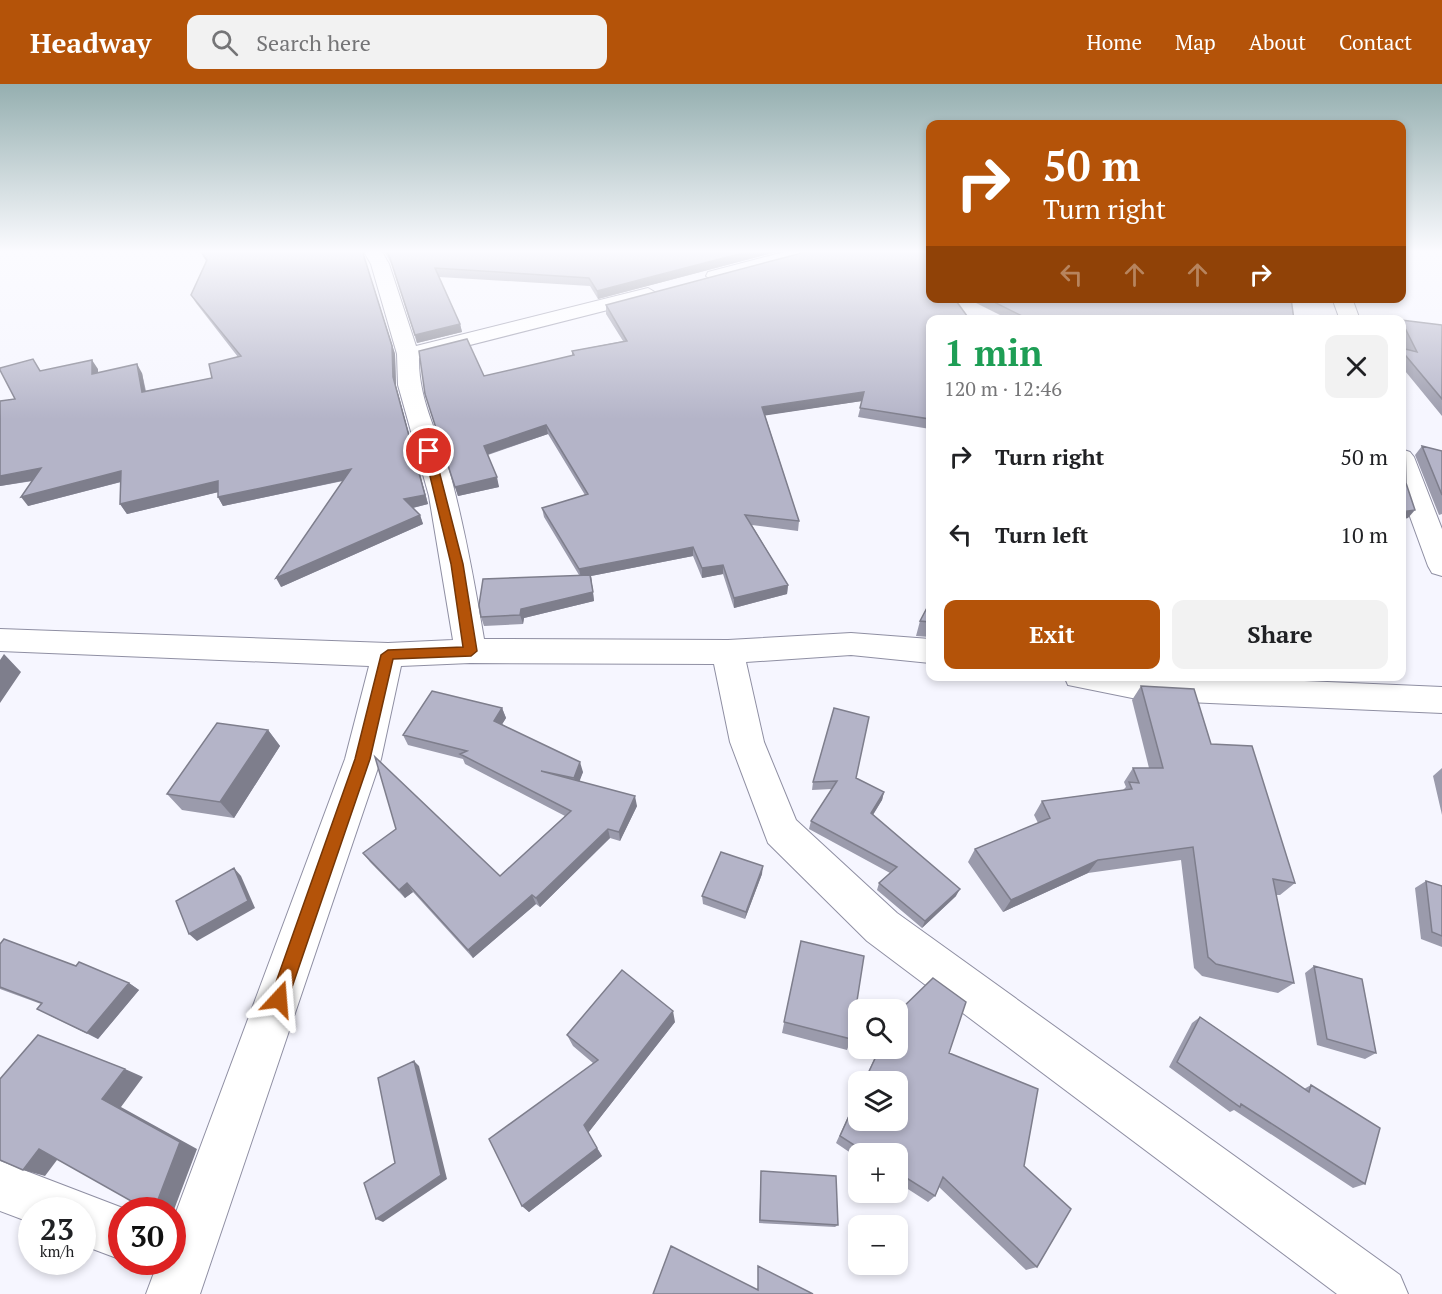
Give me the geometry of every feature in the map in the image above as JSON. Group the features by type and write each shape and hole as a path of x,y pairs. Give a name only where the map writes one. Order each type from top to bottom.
{"street":[{"path":"393,306 408,354 406,369 414,408 439,484 457,564 471,651"},
{"path":"408,354 598,306"},
{"path":"1406,470 1442,566"},
{"path":"0,640 388,655 471,651 728,652 851,644 926,651"},
{"path":"728,652 747,742 781,831 882,927 1381,1294"},
{"path":"186,1248 363,759 388,655"},
{"path":"1108,681 1142,687 1442,700"},
{"path":"0,1186 28,1197"}],"building":[{"path":"200,306 380,306 392,346 393,377 425,495 404,499 420,515 276,578 351,469 218,497 218,481 120,504 121,471 21,497 41,468 0,476 0,401 15,399 0,368 33,359 40,371 92,360 92,374 137,364 142,392 212,378 209,364 241,356"},
{"path":"406,306 452,306 460,324 415,335"},
{"path":"607,306 960,306 966,315 926,315 926,418 860,408 864,392 762,407 799,521 745,515 788,585 734,598 723,565 702,568 693,547 579,569 542,508 588,494 546,425 484,446 497,477 455,487 425,394 419,351 467,339 484,376 574,355 572,351 627,341"},
{"path":"1003,306 1292,306 1293,315 1020,315"},
{"path":"1406,321 1442,325 1442,399 1406,356 1406,349 1417,352 1406,330"},
{"path":"1422,446 1442,451 1442,495"},
{"path":"1406,483 1415,510 1406,511"},
{"path":"590,575 593,592 521,609 520,615 481,617 479,605 483,579"},
{"path":"926,610 926,622 920,621"},
{"path":"1141,686 1194,689 1211,744 1252,746 1295,883 1273,879 1294,983 1216,964 1208,957 1193,847 1098,860 1011,900 975,849 1050,818 1042,801 1132,789 1129,782 1139,783 1133,768 1163,768"},
{"path":"432,691 502,708 494,721 580,762 574,778 541,771 635,796 619,832 608,829 536,898 532,895 468,950 407,883 399,890 363,853 396,829 375,757 500,876 571,811 460,754 467,751 403,735"},
{"path":"834,708 869,717 856,778 884,792 871,813 960,889 925,921 879,883 897,867 811,821 837,781 813,782"},
{"path":"217,723 268,730 220,802 167,794"},
{"path":"721,852 763,866 746,912 702,896"},
{"path":"234,868 248,901 189,934 176,901"},
{"path":"1426,881 1442,886 1442,936 1432,932"},
{"path":"4,939 76,966 79,962 129,983 87,1033 37,1009 42,1003 0,987 0,944"},
{"path":"801,941 864,956 857,999 848,999 848,1038 784,1022"},
{"path":"1314,966 1362,979 1376,1053 1327,1039"},
{"path":"622,970 673,1011 584,1125 597,1148 522,1206 489,1139 598,1060 567,1035"},
{"path":"933,978 966,1002 949,1053 1038,1089 1024,1166 1071,1209 1037,1267 943,1177 935,1196 908,1179 908,1143 851,1143 840,1136 848,1118 848,1131 908,1131 908,1071 869,1071 875,1059 908,1059 908,1002"},
{"path":"1200,1017 1309,1092 1311,1085 1380,1128 1365,1184 1241,1104 1240,1107 1177,1062"},
{"path":"38,1035 125,1069 102,1099 180,1142 159,1197 124,1197 39,1149 23,1170 0,1160 0,1079"},
{"path":"414,1061 441,1175 376,1219 364,1183 395,1163 378,1078"},
{"path":"761,1171 836,1176 838,1225 760,1220"},
{"path":"671,1246 758,1290 758,1266 813,1294 653,1294"}],"route":[{"path":"279,999 363,759 388,655 471,651 457,564 429,451"}]}
